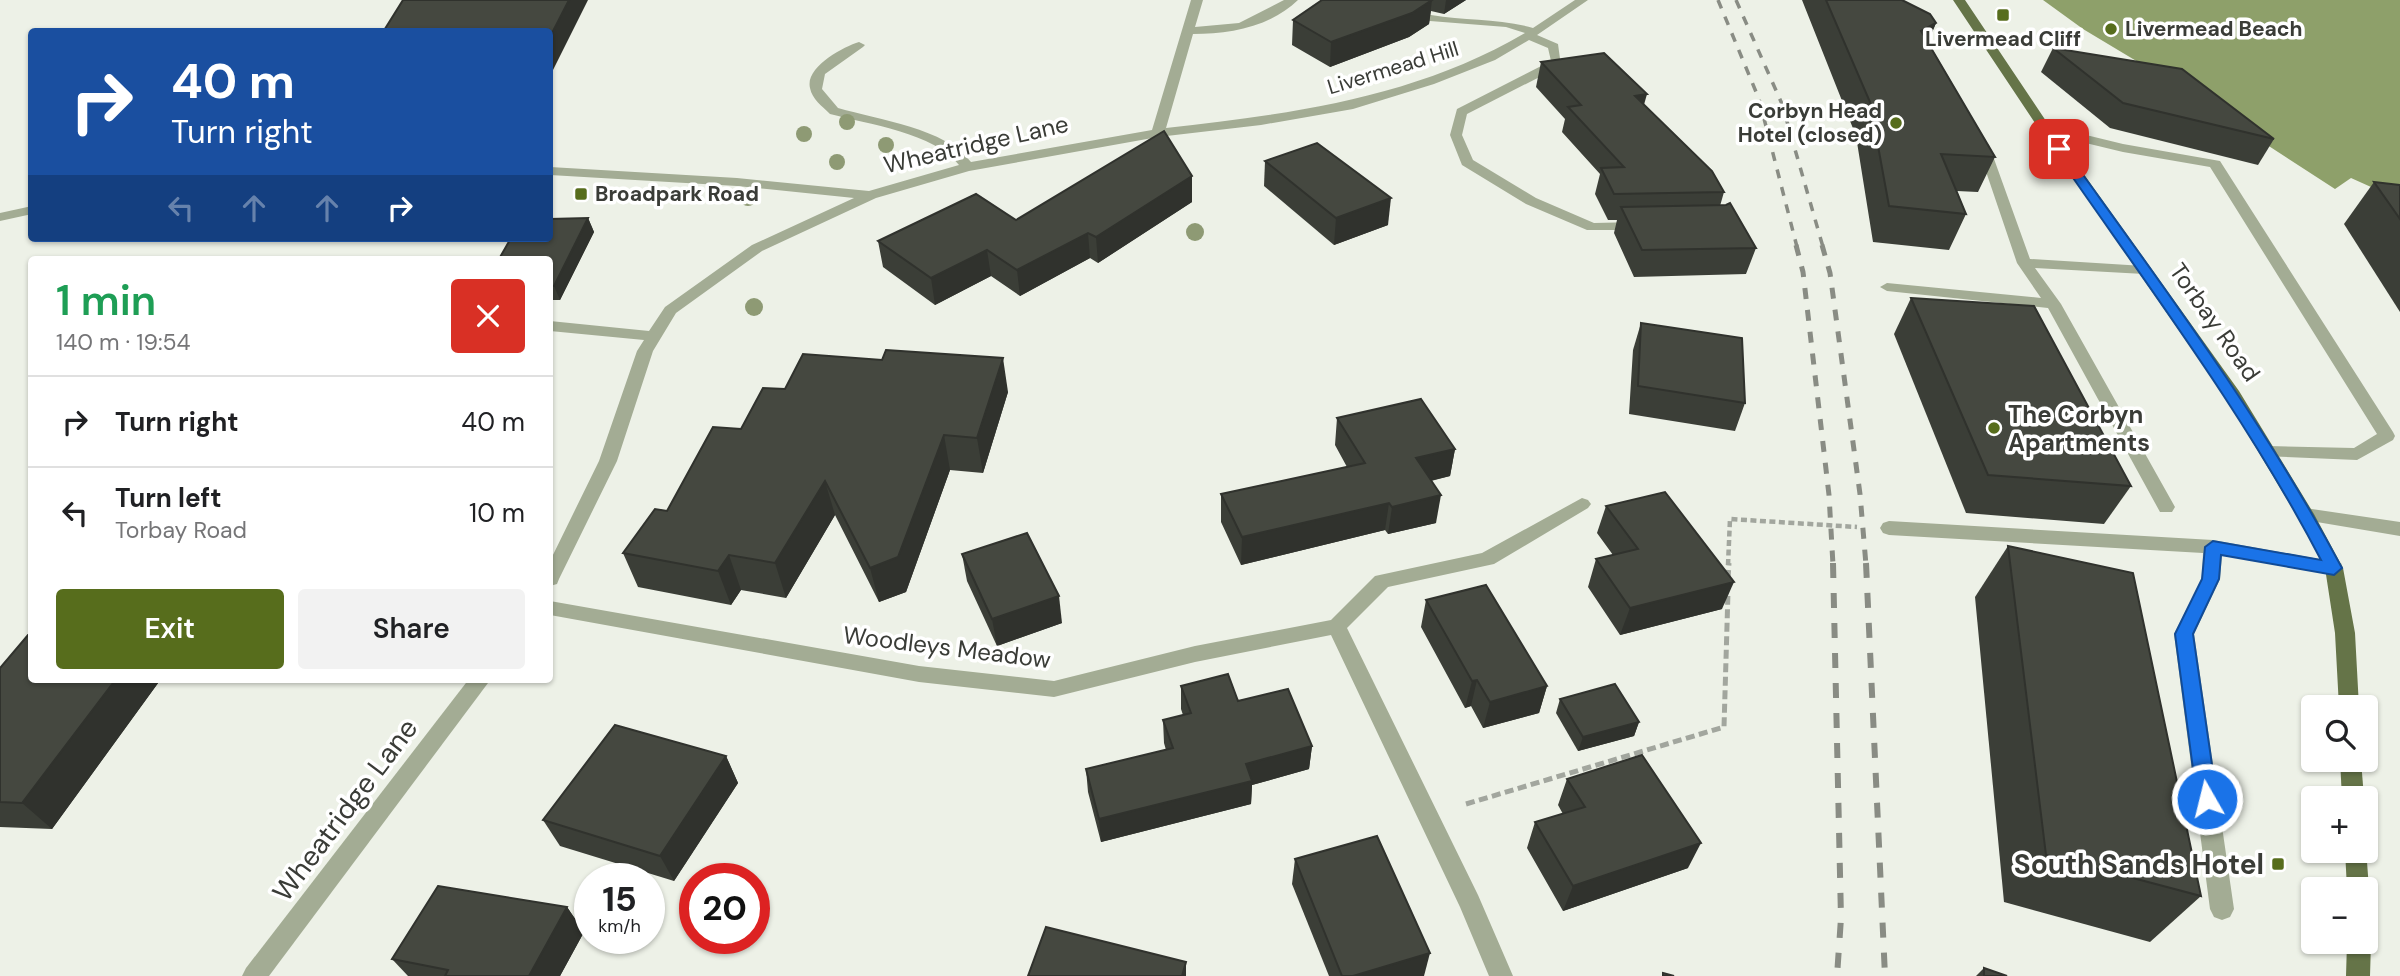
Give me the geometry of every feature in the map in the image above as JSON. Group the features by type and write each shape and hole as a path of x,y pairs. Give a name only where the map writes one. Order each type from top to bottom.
{"main road":[{"name":"Torbay Road","path":"1959,0 2045,129 2233,395 2305,514 2334,568 2345,633 2348,695"},
{"path":"2358,954 2358,976"}],"street":[{"path":"1158,133 1197,0"},
{"path":"1188,31 1237,30 1292,0"},
{"path":"1368,0 1430,18 1507,24 1554,46 1557,63 1461,112 1456,135 1467,162 1531,201 1592,227 1648,226"},
{"name":"Livermead Hill","path":"1158,133 1261,121 1353,105 1430,81 1491,57 1582,0"},
{"path":"859,45 818,72 814,81 820,100 834,111 936,140 961,158 967,167"},
{"path":"1973,129 1986,151 2024,263 2053,304 2166,507"},
{"path":"2045,129 2123,148 2215,164 2386,436 2357,454 2268,452"},
{"name":"Wheatridge Lane","path":"553,573 608,461 645,351 670,310 757,248 871,195 967,167 1158,133"},
{"path":"553,171 737,182 871,195"},
{"path":"0,217 28,211"},
{"path":"2024,263 2144,270"},
{"path":"1887,287 2053,304"},
{"path":"553,326 654,337"},
{"path":"1501,976 1428,815 1337,626 1382,581 1487,559 1582,504"},
{"path":"2305,514 2400,529"},
{"path":"1889,528 2213,547 2334,568"},
{"path":"2213,547 2211,579 2184,634 2222,909"},
{"name":"Woodleys Meadow","path":"553,609 919,674 1054,688 1195,654 1337,626"},
{"name":"Wheatridge Lane","path":"254,976 478,683"}],"path":[{"path":"1428,815 1724,727 1730,519 1889,528"}],"shaded area":[{"path":"2043,0 2400,0 2400,200 2351,178 2335,189 2158,74 2083,29"}],"building":[{"path":"403,0 569,0 553,31 553,28 386,28"},
{"path":"1322,0 1432,0 1412,13 1331,42 1293,20"},
{"name":"Corbyn Head Hotel (closed)","path":"1826,0 1902,0 1930,14 1936,23 1921,31 1995,157 1941,154 1966,214 1889,206 1870,102"},
{"path":"2053,48 2182,69 2274,139 2123,103"},
{"path":"1604,53 1647,94 1635,96 1712,171 1724,192 1614,194 1601,168 1624,167 1568,107 1581,105 1541,62"},
{"path":"1164,131 1192,176 1096,237 1088,233 1017,270 987,250 931,278 878,241 976,194 1016,220"},
{"path":"1317,143 1391,198 1336,218 1265,161"},
{"path":"2374,182 2400,185 2400,219"},
{"path":"1730,203 1756,248 1642,250 1621,207 1726,205"},
{"path":"588,218 554,286 553,256 501,256 509,242 553,242 553,219"},
{"path":"1911,298 2034,306 2131,486 1988,475"},
{"path":"1641,323 1742,338 1745,403 1638,386"},
{"path":"886,350 1003,358 977,438 944,435 898,557 870,568 825,481 775,563 729,555 718,571 623,553 655,509 667,511 713,427 741,429 763,388 785,389 803,354 882,360"},
{"path":"1421,399 1455,449 1416,458 1441,495 1392,507 1389,503 1242,537 1221,494 1365,463 1337,418"},
{"path":"1665,492 1734,582 1630,608 1596,559 1638,549 1606,506"},
{"path":"1027,533 1059,596 992,619 962,554"},
{"path":"2008,546 2133,573 2201,896 2046,855"},
{"path":"1486,585 1547,686 1490,702 1477,680 1472,681 1426,600"},
{"path":"28,635 28,683 113,683 22,803 0,802 0,668"},
{"path":"1228,674 1238,701 1288,689 1312,746 1246,764 1252,781 1099,819 1086,769 1173,748 1163,720 1191,713 1181,686"},
{"path":"1615,684 1639,722 1583,737 1560,699"},
{"path":"615,725 726,756 660,856 543,820"},
{"path":"1642,755 1701,843 1573,886 1535,822 1585,807 1567,779"},
{"path":"1377,836 1430,953 1353,976 1342,976 1295,859"},
{"path":"438,886 567,907 529,976 445,976 448,970 392,959"},
{"path":"1046,927 1186,962 1182,976 1028,976"},
{"path":"1984,968 2007,976 1984,976"}],"railway":[{"path":"1718,0 1759,99 1797,247"},
{"path":"1736,0 1782,104 1823,247"},
{"path":"1796,245 1803,272 1829,495 1833,565"},
{"path":"1822,245 1830,273 1860,494 1866,565"},
{"path":"1833,563 1841,918 1837,976"},
{"path":"1866,563 1885,976"}],"place":[{"name":"Livermead Cliff","path":"2003,15"},
{"name":"Livermead Beach","path":"2111,29"},
{"name":"Corbyn Head Hotel (closed)","path":"1896,123"},
{"name":"Broadpark Road","path":"581,194"},
{"name":"The Corbyn Apartments","path":"1994,428"},
{"name":"South Sands Hotel","path":"2278,864"}],"route":[{"path":"2059,149 2233,395 2305,514 2334,568 2213,547 2211,579 2184,634 2207,799"}]}
